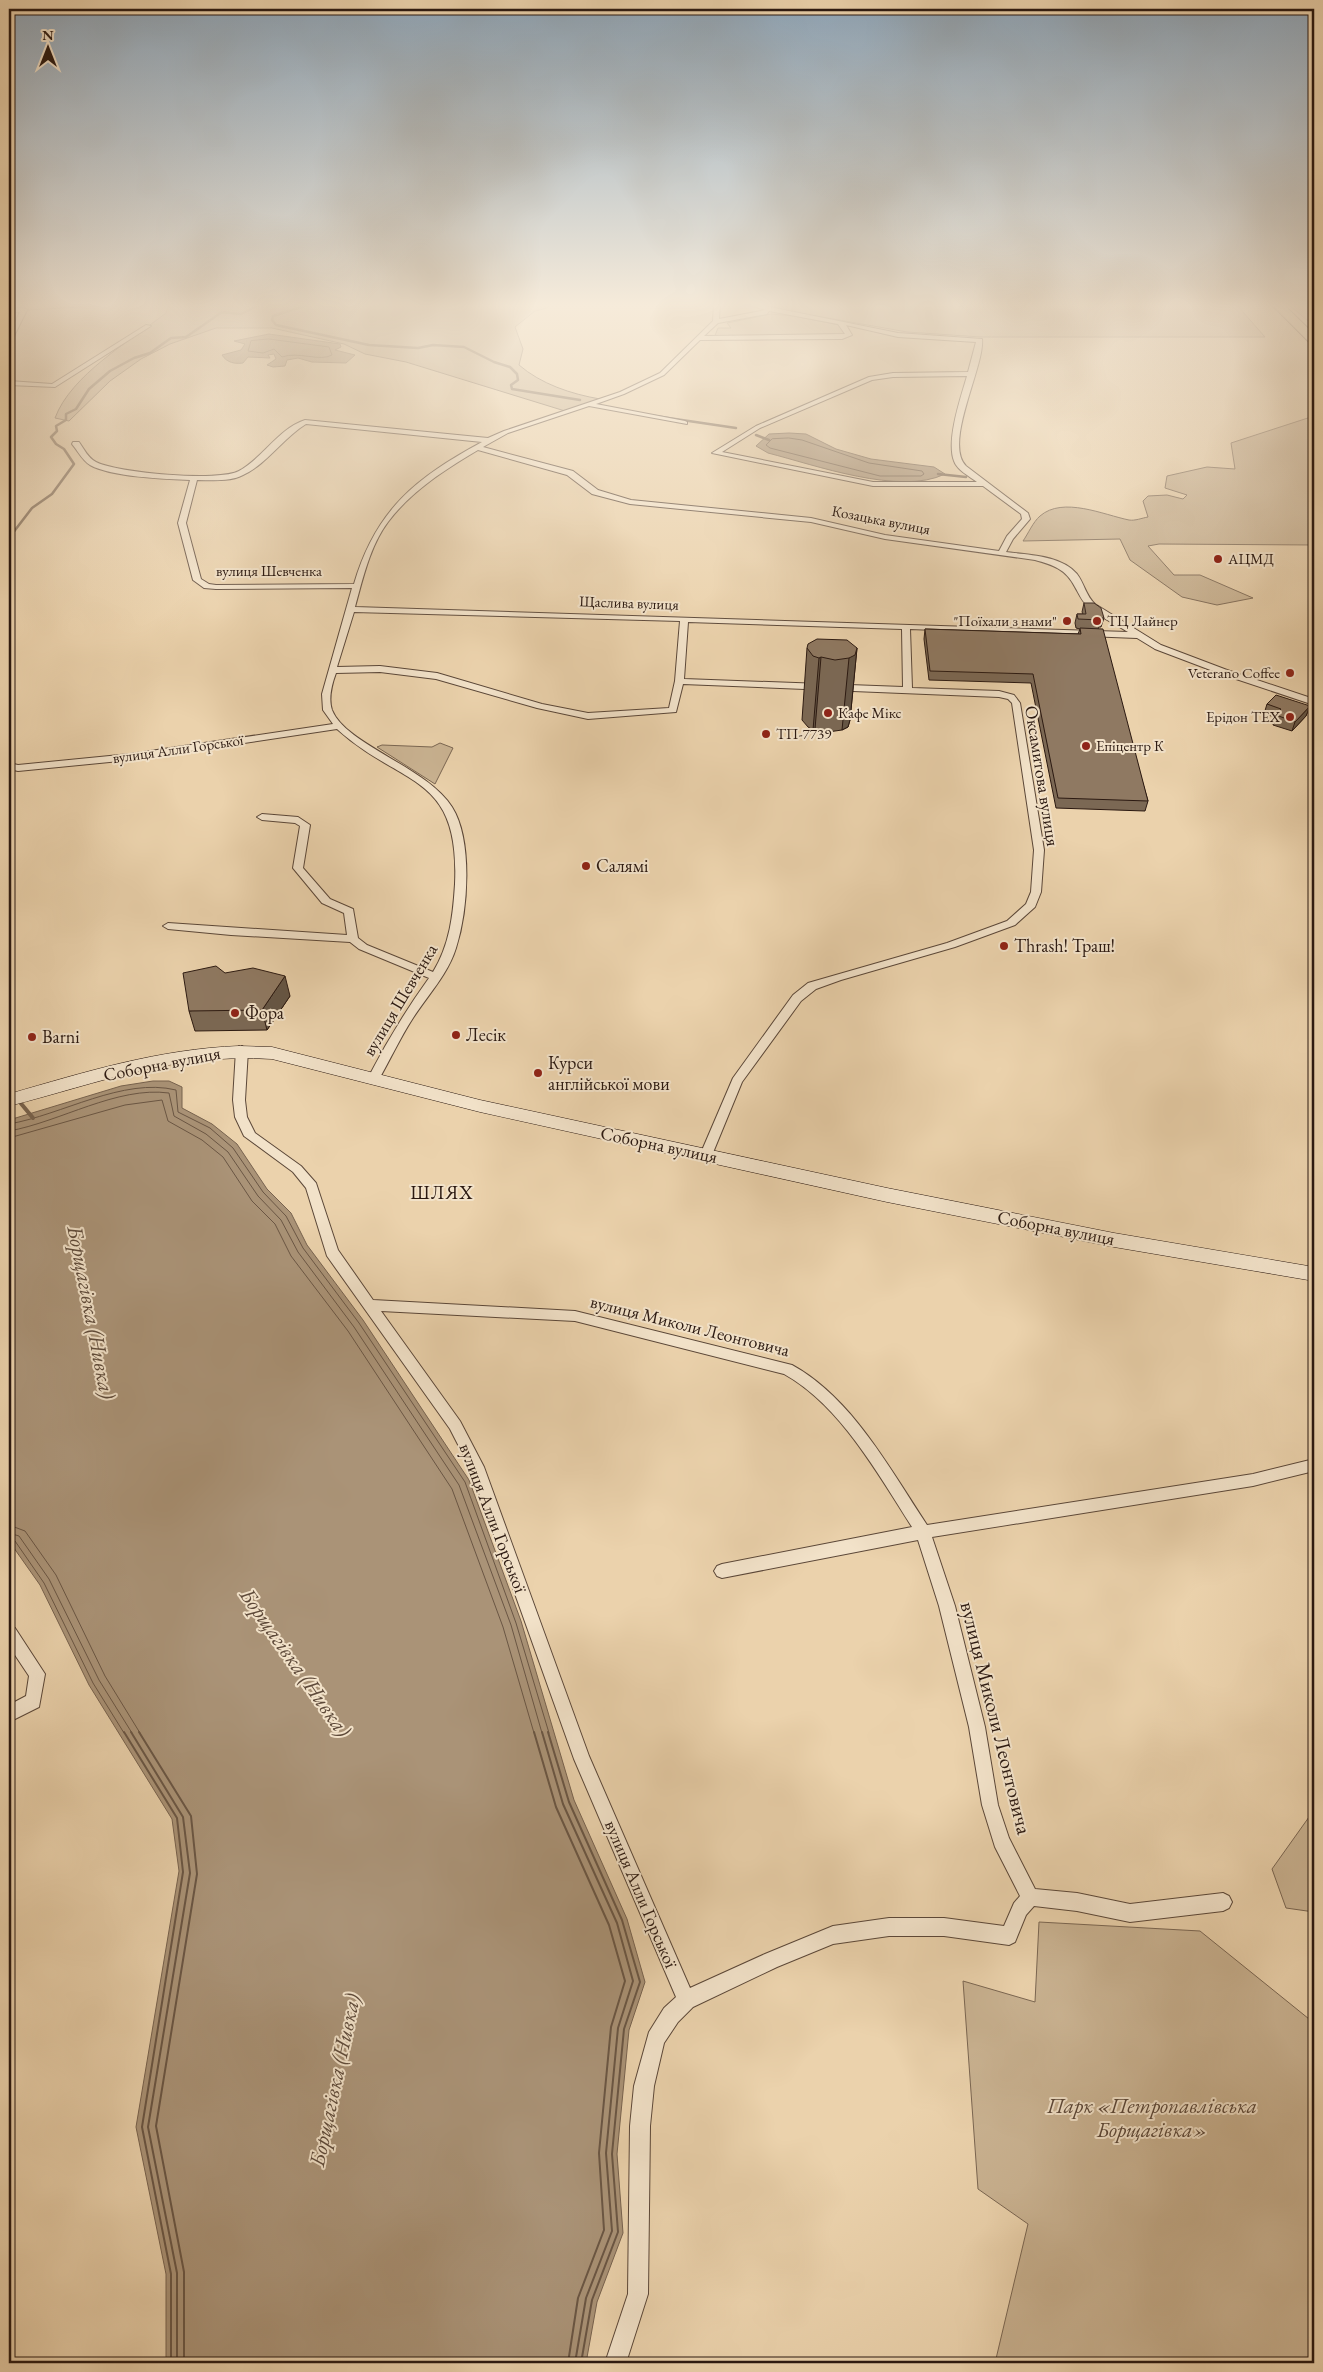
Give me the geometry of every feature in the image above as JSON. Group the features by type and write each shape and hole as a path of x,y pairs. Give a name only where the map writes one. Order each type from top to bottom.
{"main road":[{"name":"Соборна вулиця","path":"9,1100 190,1054 242,1050 272,1054 480,1106 1011,1220 1314,1274"}],"street":[{"path":"337,726 326,706 332,670 375,537 384,521 424,483 476,447 488,440 558,415"},
{"path":"643,415 685,423"},
{"path":"786,415 758,427 716,454 873,484 983,484"},
{"path":"961,415 956,453 957,462 983,484 998,492 1024,513 1026,519 1010,538 1002,552"},
{"path":"76,444 93,463 101,466 143,474 194,478 238,475 292,429 305,422 488,440"},
{"name":"Козацька вулиця","path":"476,447 563,471 595,492 621,500 811,520 885,537 1002,552 1054,563 1066,569 1074,576 1086,600 1138,635 1178,654 1314,702"},
{"name":"вулиця Шевченка","path":"194,478 182,524 194,572 201,584 216,586 358,586"},
{"name":"Щаслива вулиця","path":"351,609 684,618 1138,635"},
{"path":"332,670 380,669 437,676 540,706 588,716 673,710 679,681 684,618"},
{"path":"906,627 908,691"},
{"name":"Оксамитова вулиця","path":"679,681 999,694 1011,697 1016,703 1039,850 1036,892 1032,905 1010,923 951,945 837,977 812,986 797,998 737,1082 706,1155"},
{"name":"вулиця Шевченка","path":"337,726 420,779 449,809 459,853 461,900 459,920 450,950 436,977 413,1009 374,1078"},
{"name":"вулиця Алли Горської","path":"9,776 13,767 130,757 337,726"},
{"path":"262,817 298,820 305,825 298,868 326,900 349,911 352,939"},
{"path":"168,926 352,939 363,947 436,977"},
{"name":"вулиця Алли Горської","path":"242,1050 239,1100 241,1117 250,1136 297,1168 312,1186 332,1252 455,1425 477,1467 582,1759 686,2000"},
{"name":"вулиця Миколи Леонтовича","path":"369,1305 575,1316 787,1369 807,1380 860,1435 923,1532 950,1615 977,1727 993,1814 1001,1841 1030,1897"},
{"path":"722,1570 923,1532 1253,1480 1314,1465"},
{"path":"9,1633 37,1674 33,1701 9,1714"},
{"path":"616,2363 638,2294 640,2126 644,2086 656,2039 671,2015 686,2000 771,1960 832,1935 889,1927 944,1927 1009,1936 1020,1909 1030,1897 1077,1902 1130,1913 1223,1902"}],"green space":[{"path":"57,415 75,415 69,421 55,418"},
{"path":"1314,416 1314,545 1159,544 1148,546 1174,575 1200,575 1253,598 1217,605 1182,597 1130,560 1120,539 1023,541 1040,516 1049,510 1060,507 1096,511 1129,520 1148,517 1143,501 1148,496 1167,495 1183,499 1187,495 1165,488 1167,476 1207,467 1235,469 1231,443"},
{"path":"440,743 453,748 435,784 377,747 382,745 432,747"},
{"path":"1314,1810 1314,1912 1286,1908 1272,1869"},
{"name":"Парк «Петропавлівська Борщагівка»","path":"1039,1922 1200,1931 1314,2023 1314,2363 995,2363 1028,2224 978,2189 963,1981 1035,2002"}],"water":[{"path":"769,434 806,434 836,449 871,459 934,467 945,474 926,480 905,482 882,480 833,471 768,453 756,446"},
{"path":"153,1081 169,1081 182,1087 182,1108 212,1124 237,1144 267,1189 291,1213 307,1245 363,1320 469,1480 521,1621 574,1800 627,1919 645,1982 629,2030 617,2154 623,2233 597,2302 586,2363 166,2363 166,2274 136,2127 179,1871 172,1819 89,1685 40,1585 9,1541 9,1120 121,1086"}],"building":[{"path":"1084,603 1094,603 1101,608 1104,618 1100,618 1100,620 1078,619 1077,614 1086,614"},
{"name":"Епіцентр К","path":"1080,628 1103,629 1148,801 1058,798 1033,674 930,671 925,629 1081,634"},
{"path":"817,639 847,640 857,648 855,655 835,660 813,656 807,648 808,644"},
{"path":"1276,695 1310,706 1295,722 1276,715 1281,709 1267,704"},
{"path":"216,966 225,973 253,968 285,976 262,1010 189,1011 183,973"}],"waterway":[{"name":"Борщагівка (Нивка)","path":"9,538 32,508 52,494 74,464 64,449 56,444 51,437 57,431 56,426 66,420 66,415"},
{"path":"655,416 736,428"},
{"path":"756,435 769,440"},
{"path":"938,474 966,477"},
{"name":"Борщагівка (Нивка)","path":"9,1089 33,1118"}],"place":[{"name":"АЦМД","path":"1218,559"},
{"name":"\"Поїхали з нами\"","path":"1067,621"},
{"name":"ТЦ Лайнер","path":"1097,621"},
{"name":"Veterano Coffee","path":"1290,673"},
{"name":"Кафе Мікс","path":"828,713"},
{"name":"Ерідон ТЕХ","path":"1290,717"},
{"name":"ТП-7739","path":"766,734"},
{"name":"Епіцентр К","path":"1086,746"},
{"name":"Салямі","path":"586,866"},
{"name":"Thrash! Траш!","path":"1004,946"},
{"name":"Фора","path":"235,1013"},
{"name":"Лесік","path":"456,1035"},
{"name":"Barni","path":"32,1037"},
{"name":"Курси англійської мови","path":"538,1073"}],"district":[{"name":"ШЛЯХ","path":"442,1192"}]}
